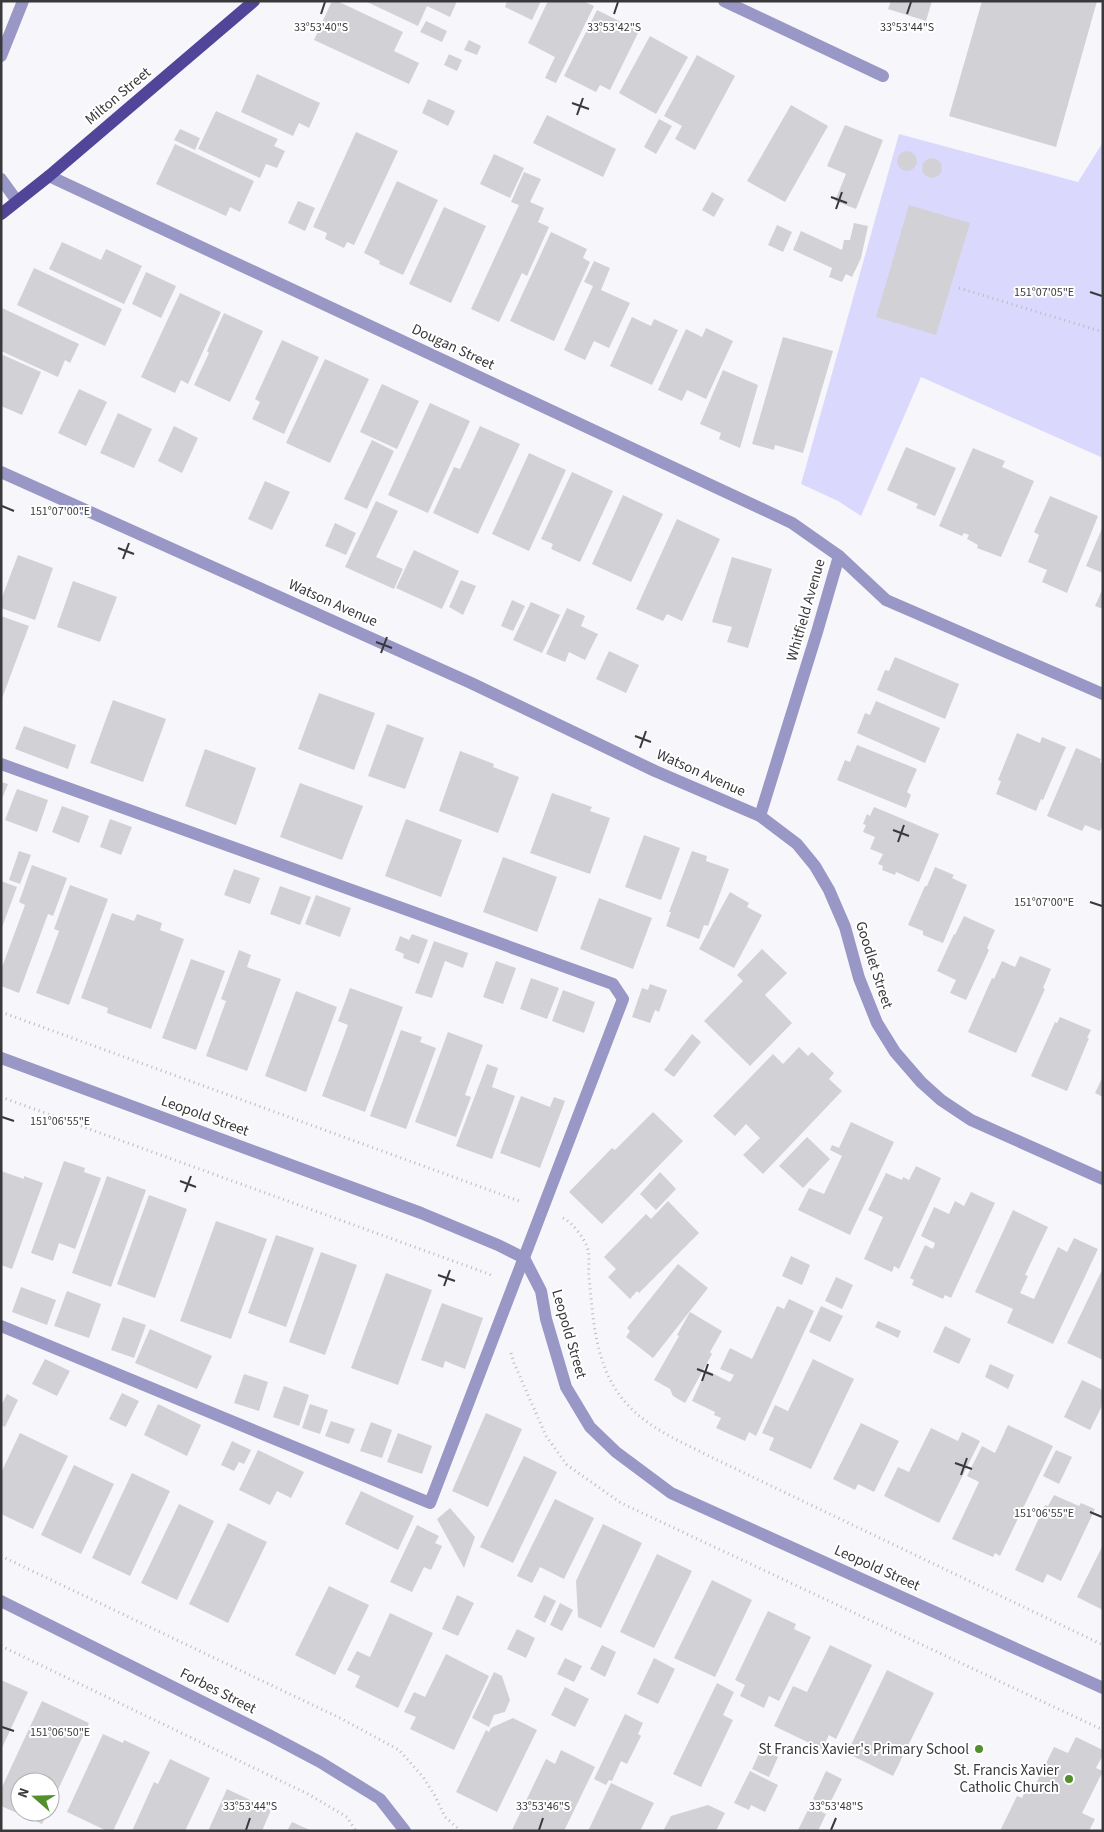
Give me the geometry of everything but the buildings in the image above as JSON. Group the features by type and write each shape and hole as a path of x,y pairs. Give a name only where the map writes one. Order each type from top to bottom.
{"main road":[{"name":"Milton Street","path":"1,214 49,176 254,1"}],"street":[{"path":"1,56 23,1"},
{"path":"724,1 883,76"},
{"name":"Dougan Street","path":"49,176 792,523 839,556"},
{"path":"1,179 17,201"},
{"name":"Watson Avenue","path":"1,472 462,679 655,770 760,816"},
{"name":"Whitfield Avenue","path":"760,816 839,556 886,600 1103,694"},
{"path":"1,764 613,984 623,999 430,1503 1,1326"},
{"name":"Goodlet Street","path":"760,816 797,844 815,866 829,890 845,927 858,978 877,1023 895,1052 921,1082 941,1100 971,1120 1103,1179"},
{"name":"Leopold Street","path":"1,1058 421,1213 498,1245 524,1258 541,1291 546,1319 566,1387 590,1427 616,1452 671,1493 1103,1688"},
{"name":"Forbes Street","path":"1,1601 260,1730 320,1762 380,1799 405,1831"}],"path":[{"path":"959,288 1103,332"},
{"path":"1,1097 488,1274 512,1289"},
{"path":"1,1556 342,1719 399,1750 423,1777 445,1817 461,1831"},
{"path":"1,1646 308,1794 347,1817 356,1831"}],"shaded area":[{"path":"899,134 1078,182 1103,142 1103,458 921,377 861,516 838,501 801,484"}],"place":[{"name":"St Francis Xavier's Primary School","path":"979,1749"},
{"name":"St. Francis Xavier Catholic Church","path":"1069,1779"}]}
